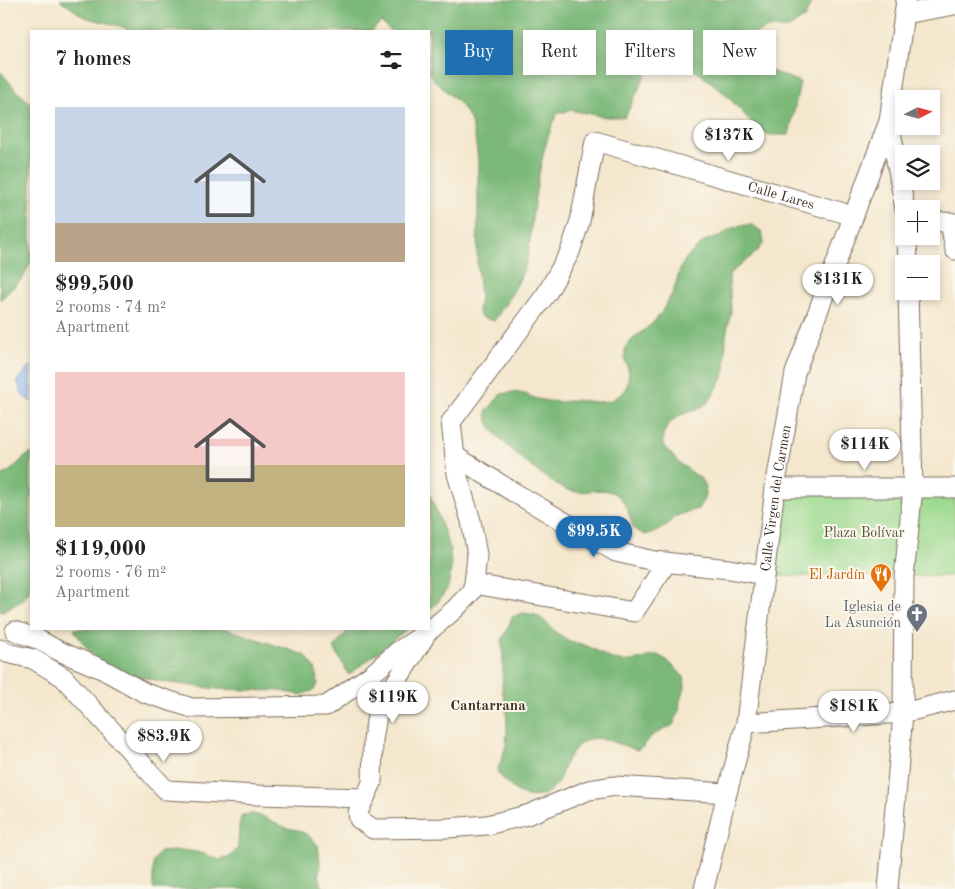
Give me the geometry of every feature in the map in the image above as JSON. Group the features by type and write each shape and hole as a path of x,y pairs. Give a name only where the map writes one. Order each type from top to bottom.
{"street":[{"path":"903,200 889,121 905,7 955,5"},
{"name":"Calle Virgen del Carmen","path":"704,889 746,724 774,488 795,373 889,121"},
{"name":"Calle Lares","path":"455,456 451,422 547,293 570,252 580,221 595,141 854,216"},
{"path":"940,221 953,222 955,250"},
{"path":"888,889 904,713 904,577 913,488 908,300"},
{"path":"455,456 616,552 654,561 764,574"},
{"path":"15,631 102,669 145,693 192,708 326,706 371,675 397,652 429,631 472,592 477,555 471,521 457,474 455,456"},
{"path":"774,488 955,488"},
{"path":"474,584 634,612 666,562"},
{"path":"429,631 388,692 377,716 373,740 372,783 358,813 359,819 373,829 447,828 487,825 527,815 589,790 615,786 727,793"},
{"path":"0,649 7,653 33,659 63,677 166,790 366,798"},
{"path":"746,724 904,713 955,700"}],"green space":[{"path":"60,0 812,0 805,17 789,28 703,30 703,75 776,75 776,73 800,82 789,135 769,135 752,123 716,86 693,70 693,30 606,30 606,75 646,75 625,117 606,117 570,110 557,114 547,139 541,165 525,265 514,291 494,321 481,317 478,311 480,297 477,262 478,159 475,137 470,119 460,104 430,74 430,30 390,30 381,22 373,30 130,30 84,17"},
{"path":"0,71 30,103 30,264 23,278 0,300"},
{"path":"741,225 753,225 762,232 764,243 757,252 729,274 731,311 726,335 725,369 722,380 710,400 701,408 678,416 669,424 663,434 663,445 679,463 700,478 706,487 704,499 698,509 674,517 666,526 656,532 645,535 634,529 626,506 617,495 605,490 580,492 568,490 537,471 502,441 488,422 486,412 501,394 513,392 537,399 561,402 574,400 610,401 620,395 627,386 629,372 625,360 625,347 653,323 661,313 673,292 681,267 687,257 706,240 719,237 730,229"},
{"path":"30,454 29,592 22,601 0,612 0,476"},
{"name":"Plaza Bolívar","path":"785,487 955,488 955,576 774,576"},
{"path":"430,495 450,548 451,568 448,588 430,609"},
{"path":"523,613 539,617 562,637 590,647 614,660 632,661 657,655 667,660 684,677 685,688 680,700 679,713 673,725 651,736 644,746 637,750 606,740 594,738 584,741 569,756 560,778 548,792 532,797 517,791 497,771 506,744 507,730 506,704 502,691 502,640 512,617"},
{"path":"75,630 230,630 305,655 315,668 318,684 314,690 301,695 281,691 218,689 169,683 124,673 103,664 80,639"},
{"path":"348,630 406,630 349,675 334,648"},
{"path":"253,814 264,817 286,828 298,830 309,836 318,845 319,875 323,889 154,889 153,862 160,852 190,851 219,860 230,857 238,848 239,825 242,815"}],"water":[{"path":"30,366 30,401 23,396 17,381"}],"place":[{"name":"El Jardín","path":"881,593"},
{"name":"Iglesia de La Asunción","path":"917,633"}],"district":[{"name":"Cantarrana","path":"488,705"}]}
